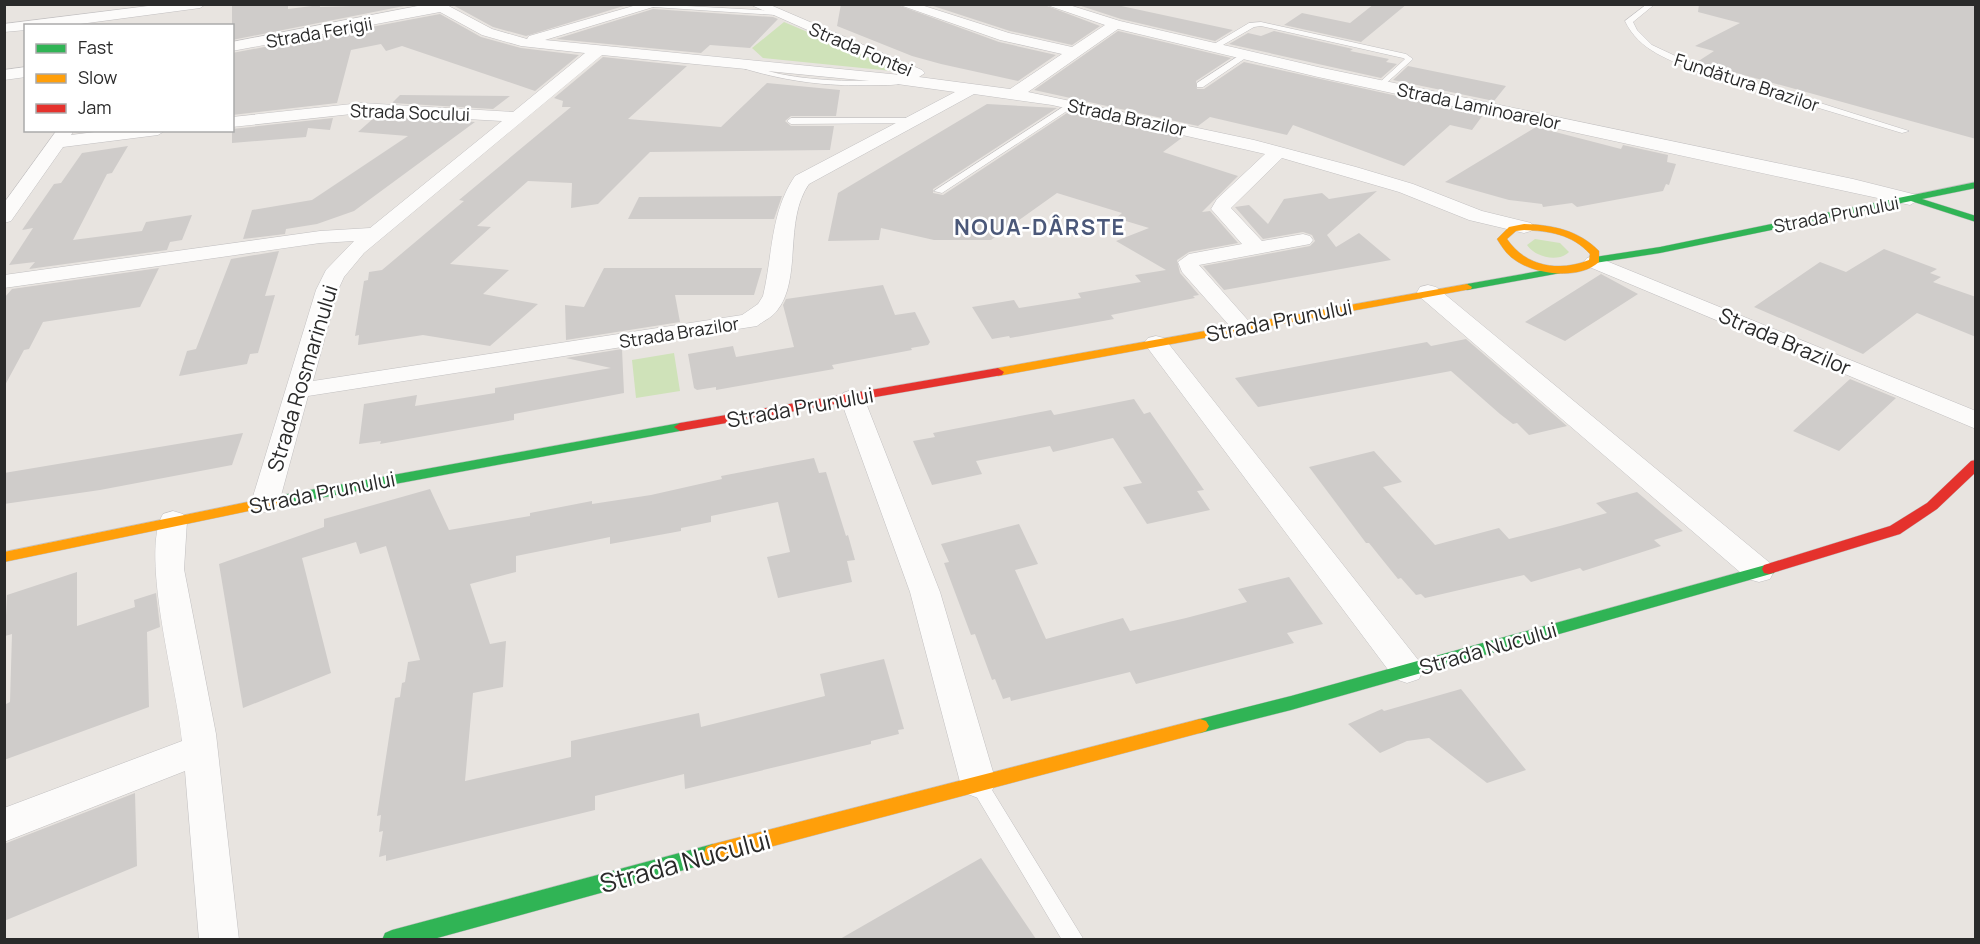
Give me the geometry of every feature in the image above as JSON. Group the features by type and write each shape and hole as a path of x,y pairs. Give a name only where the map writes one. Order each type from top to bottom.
{"street":[{"path":"58,24 123,20 173,6 200,4"},
{"path":"611,4 629,12"},
{"name":"Strada Fontei","path":"755,4 914,71 933,82"},
{"path":"903,4 1005,37 1073,52"},
{"name":"Strada Laminoarelor","path":"1050,4 1116,24 1382,86 1853,184 1911,199"},
{"path":"525,43 655,5"},
{"name":"Strada Brazilor","path":"438,7 493,35 525,43 933,82 1072,105 1278,152 1377,178 1476,216 1524,227"},
{"name":"Strada Ferigii","path":"234,47 438,7"},
{"path":"27,24 34,12"},
{"path":"1014,94 1116,24"},
{"path":"4,28 24,26"},
{"name":"Strada Rosmarinului","path":"265,503 296,392 327,290 334,275 375,234 597,51"},
{"path":"4,75 24,72"},
{"name":"Strada Brazilor","path":"296,392 749,321 768,307 775,286 779,243 794,188 802,180 974,88"},
{"name":"Strada Socului","path":"234,122 361,108 516,117"},
{"path":"4,217 62,136 126,132"},
{"path":"1257,248 1221,209 1224,203 1278,152"},
{"name":"Strada Prunului","path":"4,557 173,521 552,449 852,398 1428,292 1582,268 1594,261 1911,199 1976,184"},
{"name":"Strada Brazilor","path":"1421,194 1503,255"},
{"path":"1911,199 1976,219"},
{"path":"1562,270 1503,255 1502,239 1506,233 1524,227 1599,235"},
{"path":"1557,230 1582,240 1591,247 1595,254 1594,261"},
{"path":"4,282 338,235 375,234"},
{"name":"Strada Prunului","path":"1642,239 1695,241"},
{"path":"1243,327 1189,268 1188,262 1196,258 1303,240"},
{"name":"Strada Prunului","path":"1428,292 1489,271 1503,255"},
{"name":"Strada Brazilor","path":"1594,261 1976,421"},
{"path":"1428,292 1759,571"},
{"path":"1156,343 1407,670"},
{"path":"852,398 925,592 978,782"},
{"name":"Strada Nucului","path":"392,939 978,782 1290,703 1828,552 1894,530 1932,506 1976,464"},
{"path":"173,521 169,569 200,750 219,939"},
{"path":"4,825 200,750"}],"lane":[{"name":"Fundătura Brazilor","path":"1652,4 1629,21 1632,31 1646,44 1671,58 1702,70 1905,131"},
{"path":"655,5 776,13"},
{"path":"1213,47 1252,25 1261,24 1406,56 1408,59 1382,86"},
{"path":"1200,86 1246,55"},
{"path":"734,62 770,76 855,85 914,80"},
{"path":"939,191 1072,105"},
{"path":"791,121 912,121"},
{"path":"978,782 1074,939"}],"green space":[{"path":"784,22 902,72 763,58 752,48"},
{"path":"1535,239 1560,243 1569,252 1553,258 1535,253 1527,245"},
{"path":"674,353 680,391 636,398 632,360"}],"building":[{"path":"232,4 288,4 288,9 320,5 320,7 414,4 234,40 234,24 232,24"},
{"path":"451,4 630,4 526,36 493,27"},
{"path":"841,4 895,4 999,42 1056,55 1018,81 941,64 912,56 837,26"},
{"path":"927,4 1042,4 1100,26 1072,45 1010,31"},
{"path":"1075,4 1112,4 1233,30 1215,41 1121,19"},
{"path":"1374,4 1407,4 1361,42 1284,25 1302,13 1350,23"},
{"path":"1699,4 1976,4 1976,139 1697,62 1714,51 1695,46 1740,23 1698,12"},
{"path":"653,9 778,19 750,48 710,45 701,53 556,39"},
{"path":"440,14 481,37 521,48 579,55 535,91 402,46 386,51 381,44 351,50 337,103 234,115 234,53"},
{"path":"1118,31 1231,58 1196,81 1197,89 1204,89 1244,62 1483,115 1472,130 1450,125 1404,166 1293,125 1287,135 1210,117 1198,126 1034,90"},
{"path":"1274,31 1353,49 1350,51 1389,59 1386,62 1397,64 1381,78 1229,44 1248,33 1261,36"},
{"path":"603,57 687,66 628,119 721,127 767,83 840,90 836,116 791,116 785,121 791,126 834,126 830,150 650,152 598,204 571,208 572,183 528,181 477,226 491,227 450,264 509,270 483,294 538,304 490,346 423,335 358,345 359,335 355,336 364,281 368,280 369,272 382,270 464,201 459,200 571,107 562,107 563,101 554,98"},
{"path":"1408,66 1506,86 1494,101 1393,80"},
{"path":"400,95 510,96 493,109 392,103"},
{"path":"987,104 1057,108 933,189 933,193 943,195 1070,111 1183,137 1163,152 1238,176 1202,212 1210,211 1238,243 1189,252 1177,260 1180,273 1199,295 1193,296 1195,298 1111,315 1114,319 1010,338 1009,336 992,339 972,307 1014,300 1019,308 1081,298 1078,293 1141,282 1135,275 1166,270 1116,241 1149,228 1116,218 1122,213 1057,193 991,240 934,240 881,228 879,240 828,241 838,193"},
{"path":"376,116 475,122 354,211 317,224 286,229 285,234 243,239 252,210 312,200 408,136 358,132"},
{"path":"333,118 330,130 308,128 306,137 232,143 234,129"},
{"path":"1536,127 1621,149 1623,145 1668,155 1667,162 1676,164 1669,185 1666,184 1663,191 1577,207 1572,203 1543,207 1542,204 1509,200 1445,182"},
{"path":"128,146 112,173 107,174 73,240 142,231 146,222 192,215 182,240 170,242 167,250 29,269 35,262 9,265 33,228 22,230 54,184 61,183 82,153"},
{"path":"1377,191 1327,235 1336,247 1359,233 1391,260 1224,290 1203,266 1310,246 1315,241 1312,235 1303,232 1263,239 1235,207 1249,205 1268,224 1284,199 1322,193 1329,199"},
{"path":"782,196 774,219 628,219 639,197"},
{"path":"1884,249 1937,269 1930,273 1941,277 1933,282 1976,297 1976,337 1917,313 1863,354 1754,307 1820,262 1846,272"},
{"path":"279,251 265,296 275,295 258,353 250,354 247,364 179,376 187,351 196,349 231,259"},
{"path":"159,268 140,307 43,322 29,349 24,350 4,387 4,298 12,289"},
{"path":"604,268 762,268 754,295 675,295 680,322 566,340 565,305 584,307"},
{"path":"1601,274 1638,294 1565,341 1525,322"},
{"path":"883,285 895,315 915,312 930,342 928,345 832,365 834,369 716,390 716,387 697,390 694,388 688,354 733,346 736,357 794,347 783,305 786,299"},
{"path":"1466,339 1567,426 1529,435 1517,423 1513,424 1500,414 1451,371 1258,407 1235,378 1427,342 1431,346"},
{"path":"622,349 624,393 514,414 514,420 380,444 381,441 359,444 364,404 417,395 415,406 495,393 495,388 611,368 566,358"},
{"path":"1850,379 1896,398 1839,451 1793,431"},
{"path":"1134,399 1144,414 1150,412 1204,490 1197,491 1210,510 1147,524 1123,487 1142,483 1113,438 1053,452 1050,446 976,461 982,474 932,485 913,441 935,437 933,433 1051,410 1054,415"},
{"path":"243,433 232,465 100,490 4,504 4,473"},
{"path":"1374,451 1402,482 1383,487 1435,545 1499,528 1509,539 1560,526 1607,513 1596,503 1637,492 1683,531 1654,540 1661,546 1583,571 1580,568 1531,582 1524,575 1425,598 1421,594 1416,595 1401,578 1398,579 1369,543 1366,543 1309,467"},
{"path":"814,458 819,473 826,472 846,536 848,535 855,560 847,561 852,582 778,598 767,557 790,552 778,502 711,516 711,522 681,528 681,531 610,544 610,537 516,556 516,572 470,584 490,644 506,641 503,687 473,693 465,781 571,757 571,741 699,713 701,727 825,696 820,674 884,659 904,729 898,730 899,734 871,741 871,744 685,789 684,774 595,796 595,810 386,861 386,855 379,857 383,831 379,832 381,815 377,816 395,698 400,697 408,662 420,660 386,546 360,554 356,542 302,558 331,673 243,708 219,564 324,527 324,519 430,489 449,530 530,516 530,513 592,501 592,504 651,495 722,479 721,476"},
{"path":"1019,524 1038,564 1015,570 1046,639 1123,618 1130,631 1186,618 1247,602 1238,589 1289,577 1323,624 1287,633 1294,643 1136,684 1130,672 1011,701 1010,697 1003,699 995,679 992,680 975,634 971,635 944,563 949,562 941,544"},
{"path":"77,572 77,626 135,607 134,600 156,593 160,627 147,632 149,707 4,760 4,705 10,702 12,634 5,636 7,595"},
{"path":"1461,689 1526,770 1487,783 1429,738 1407,741 1380,753 1348,724 1382,709 1384,711"},
{"path":"135,793 137,866 4,921 4,844"},
{"path":"981,858 1036,939 840,939 953,874"}],"traffic: fast":[{"path":"1595,260 1660,250 1976,185"},
{"path":"1915,200 1976,219"},
{"path":"1467,287 1562,270"},
{"path":"277,501 680,427"},
{"path":"1200,726 1291,703 1769,569"},
{"path":"392,940 713,853"}],"traffic: slow":[{"path":"1524,227 1554,229 1572,235 1595,253 1594,262 1582,267 1556,270 1530,264 1509,250 1502,239 1513,229 1524,227"},
{"path":"998,372 1467,287"},
{"path":"4,557 277,501"},
{"path":"713,853 1200,726"}],"traffic: jam":[{"path":"680,427 998,372"},
{"path":"1769,569 1895,530 1932,506 1976,464"}],"district":[{"name":"NOUA-DÂRSTE","path":"1040,227"}]}
